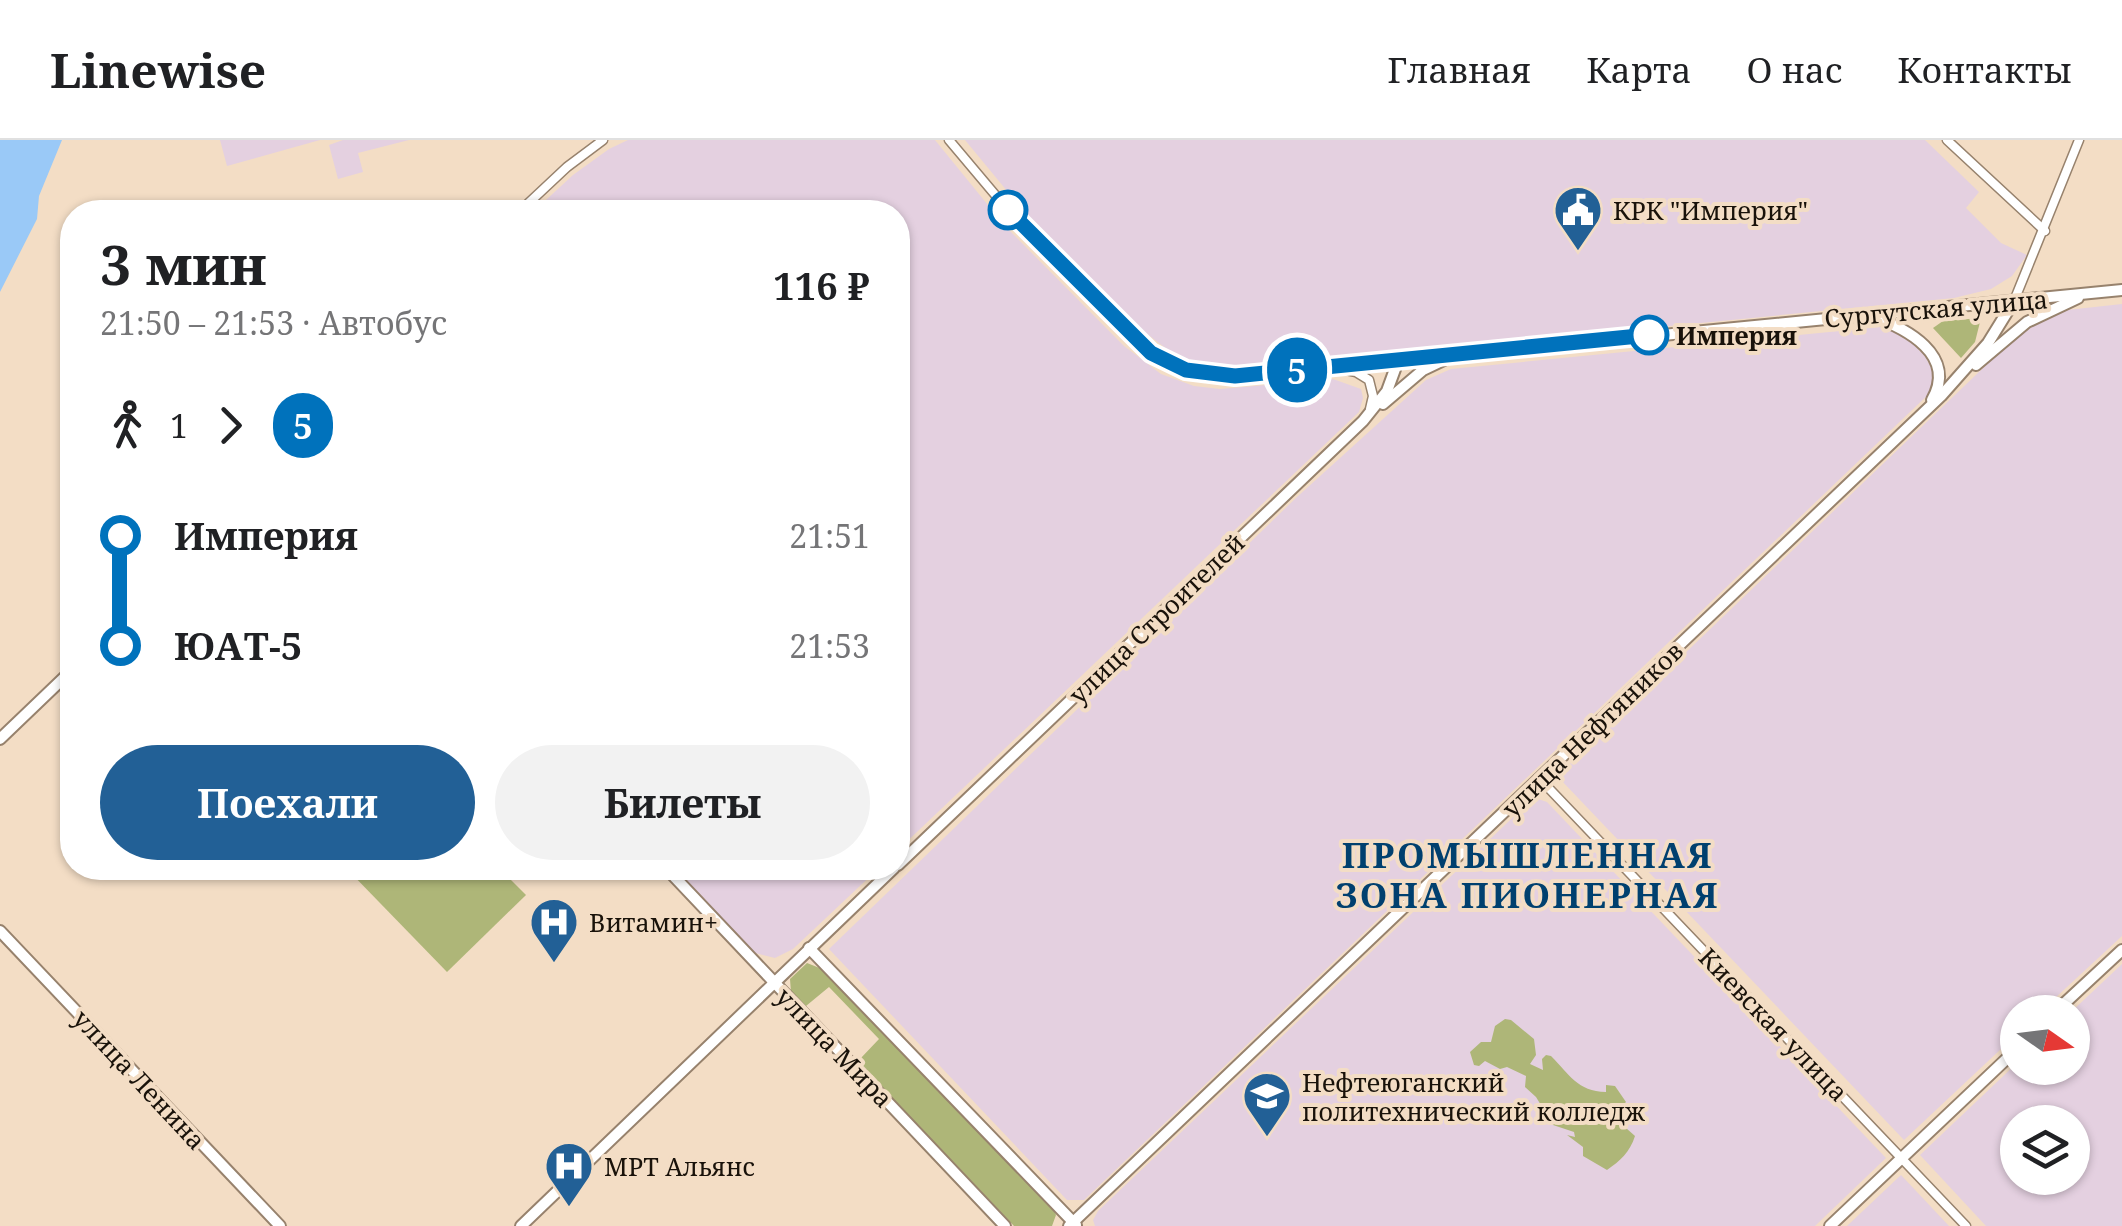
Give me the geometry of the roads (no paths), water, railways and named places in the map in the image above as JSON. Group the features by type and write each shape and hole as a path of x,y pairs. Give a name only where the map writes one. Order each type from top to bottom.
{"main road":[{"name":"Сургутская улица","path":"1398,361 2122,290"},
{"path":"1942,396 2027,322 2089,294"},
{"name":"улица Нефтяников","path":"1073,1225 1942,396 1988,343 2014,301"},
{"path":"1865,314 1902,327 1932,354 1940,382 1923,413"},
{"path":"1363,421 1423,370 1457,354"},
{"name":"улица Строителей","path":"910,853 1363,421 1392,382 1398,361"},
{"path":"0,739 60,682"},
{"name":"улица Мира","path":"677,880 1005,1226"},
{"name":"улица Строителей","path":"521,1226 881,880"},
{"name":"улица Ленина","path":"0,931 280,1226"},
{"name":"улица Мира","path":"810,948 1073,1225"},
{"path":"2073,995 2122,950"},
{"path":"1830,1226 2000,1065"}],"street":[{"path":"533,200 603,140"},
{"name":"Сургутская улица","path":"949,140 1018,222 1134,338 1163,361 1186,370 1225,376 1398,361"},
{"path":"1948,140 2045,230"},
{"path":"2014,301 2079,140"},
{"path":"1332,367 1356,372 1369,380 1373,396 1363,421"},
{"name":"Киевская улица","path":"1540,779 1966,1226"}],"water":[{"path":"0,140 62,140 39,196 37,219 0,292"}],"place":[{"name":"КРК \"Империя\"","path":"1578,252"},
{"name":"Империя","path":"1649,335"},
{"name":"Витамин+","path":"554,964"},
{"name":"Нефтеюганский политехнический колледж","path":"1267,1138"},
{"name":"МРТ Альянс","path":"569,1208"}],"district":[{"name":"ПРОМЫШЛЕННАЯ ЗОНА ПИОНЕРНАЯ","path":"1528,874"}]}
